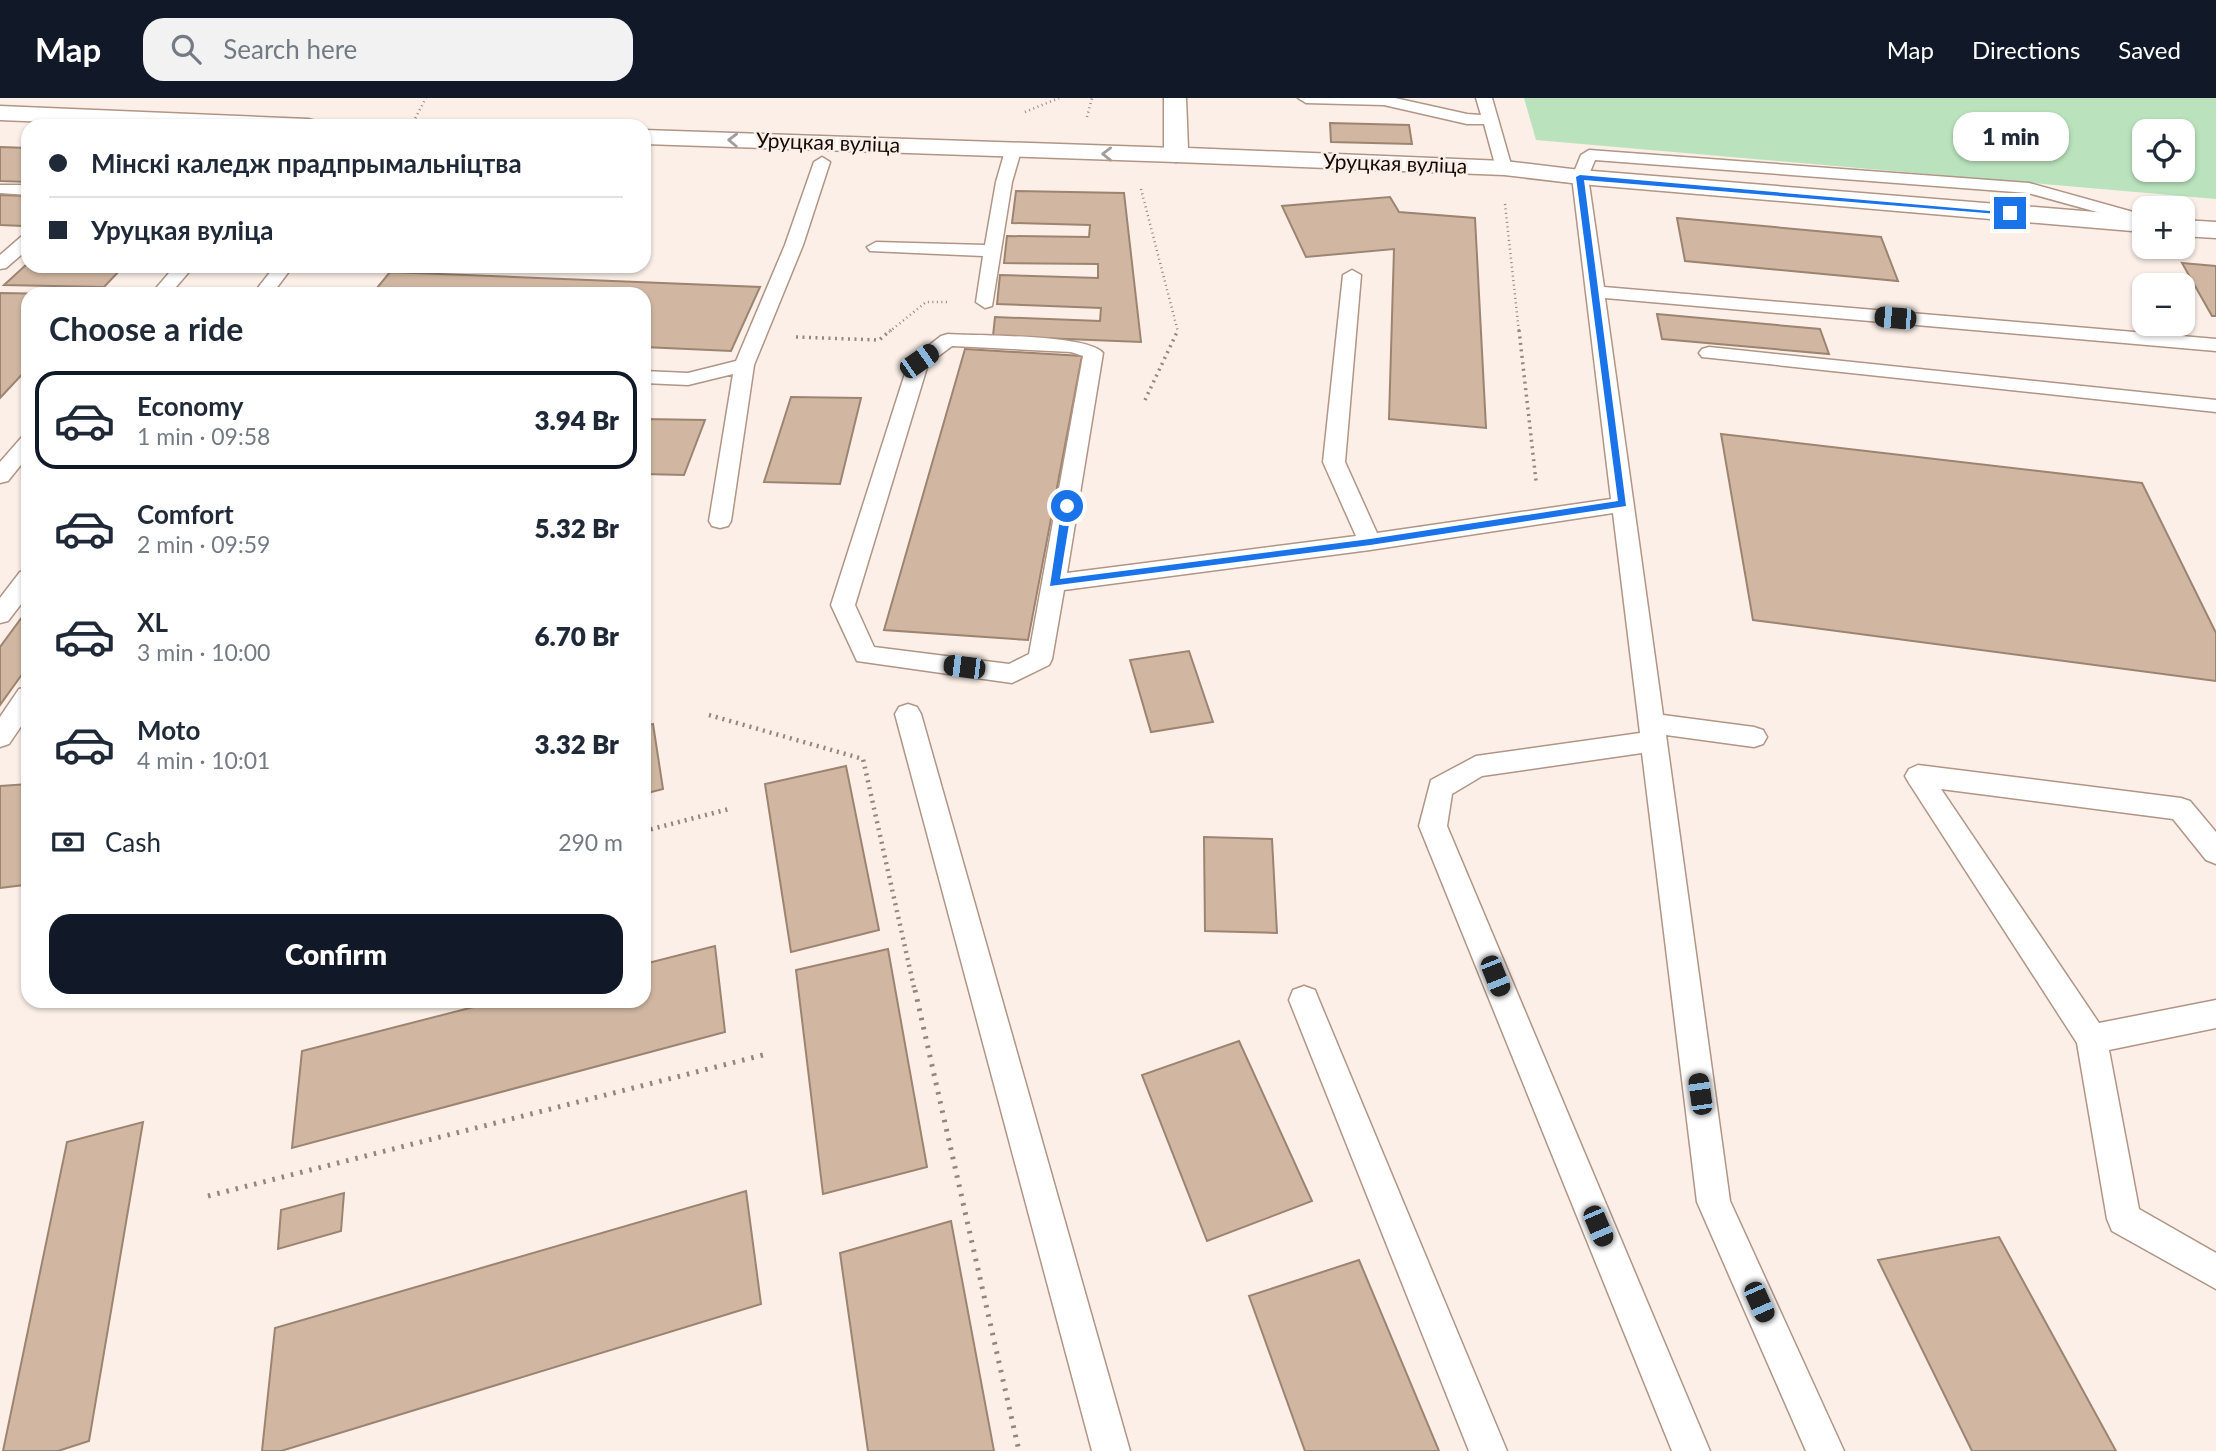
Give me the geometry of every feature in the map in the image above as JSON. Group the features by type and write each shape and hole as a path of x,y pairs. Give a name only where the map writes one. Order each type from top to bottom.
{"street":[{"path":"1175,98 1175,155"},
{"path":"0,113 142,119"},
{"name":"Уруцкая вуліца","path":"651,137 1504,168 1580,177 2132,221"},
{"path":"2195,229 2216,230"}],"lane":[{"path":"1306,98 1384,100 1467,119 1490,120"},
{"path":"1484,98 1504,168"},
{"path":"985,302 1004,182 1013,151"},
{"path":"720,521 744,366 794,245 822,162"},
{"path":"1580,177 1714,1202 1825,1451"},
{"path":"2,189 21,190"},
{"path":"9,234 21,236"},
{"path":"0,264 21,244"},
{"path":"876,247 992,251"},
{"path":"166,287 179,273"},
{"path":"268,287 278,273"},
{"path":"1352,275 1334,462 1370,542"},
{"path":"1595,292 2216,345"},
{"path":"948,340 1073,346 1093,353 1054,583 1040,659 1012,674 866,655 842,605 919,361 948,340"},
{"path":"1709,353 2216,406"},
{"path":"651,377 688,379 744,366"},
{"path":"0,475 21,451"},
{"path":"1054,583 1370,542 1623,504"},
{"path":"0,615 21,588"},
{"path":"0,737 21,706"},
{"path":"908,714 1111,1451"},
{"path":"1691,1451 1433,826 1440,788 1476,766 1653,732 1754,737"},
{"path":"2216,852 2181,808 1918,776 2092,1039 2124,1219 2216,1272"},
{"path":"1304,1000 1488,1451"},
{"path":"2092,1039 2216,1014"}],"path":[{"path":"415,119 426,98"},
{"path":"1140,186 1178,332 1145,400"},
{"path":"1504,195 1540,517"},
{"path":"757,336 879,340 926,302 985,302"},
{"path":"709,715 863,759 1019,1451"},
{"path":"651,829 729,809"},
{"path":"208,1196 767,1054"}],"green space":[{"path":"1524,98 2216,98 2216,199 1536,140"}],"building":[{"path":"1330,123 1409,125 1412,144 1331,142"},
{"path":"0,147 21,148 21,182 0,181"},
{"path":"1016,191 1124,193 1141,342 993,336 995,317 1100,321 1101,308 997,304 1000,275 1098,278 1098,264 1004,263 1007,236 1089,237 1090,225 1012,223"},
{"path":"0,195 21,196 21,226 0,225"},
{"path":"1390,197 1399,212 1475,218 1486,428 1389,419 1394,249 1306,257 1282,206"},
{"path":"1677,218 1881,237 1898,281 1685,261"},
{"path":"2182,263 2216,266 2216,316 2212,316 2195,286 2195,273 2188,273"},
{"path":"21,269 21,273 117,273 104,287 4,285"},
{"path":"389,273 415,273 760,287 731,351 651,347 651,287 378,287"},
{"path":"0,293 21,293 21,376 0,398"},
{"path":"1657,314 1820,329 1829,354 1662,339"},
{"path":"965,349 1082,356 1028,640 884,630"},
{"path":"791,397 861,398 840,484 764,482"},
{"path":"651,419 705,420 684,475 651,474"},
{"path":"1721,434 2142,483 2216,633 2216,681 1753,620"},
{"path":"21,618 21,676 0,705 0,647"},
{"path":"1189,651 1213,722 1151,732 1130,660"},
{"path":"651,724 663,789 651,792"},
{"path":"846,766 879,930 791,952 765,784"},
{"path":"21,784 21,885 0,888 0,786"},
{"path":"1204,837 1272,839 1277,933 1205,931"},
{"path":"715,946 725,1032 292,1148 302,1051 470,1008 651,1008 651,962"},
{"path":"888,949 927,1167 823,1194 796,970"},
{"path":"1239,1041 1312,1201 1207,1241 1142,1075"},
{"path":"143,1122 89,1441 58,1451 3,1451 67,1142"},
{"path":"746,1191 761,1304 281,1451 262,1451 275,1328"},
{"path":"344,1193 341,1231 278,1249 281,1210"},
{"path":"951,1221 994,1451 868,1451 840,1253"},
{"path":"1999,1237 2116,1451 1972,1451 1878,1260"},
{"path":"1359,1260 1439,1451 1305,1451 1249,1296"}],"route":[{"path":"1067,506 1054,583 1370,542 1623,504 1580,177 2010,213"}]}
